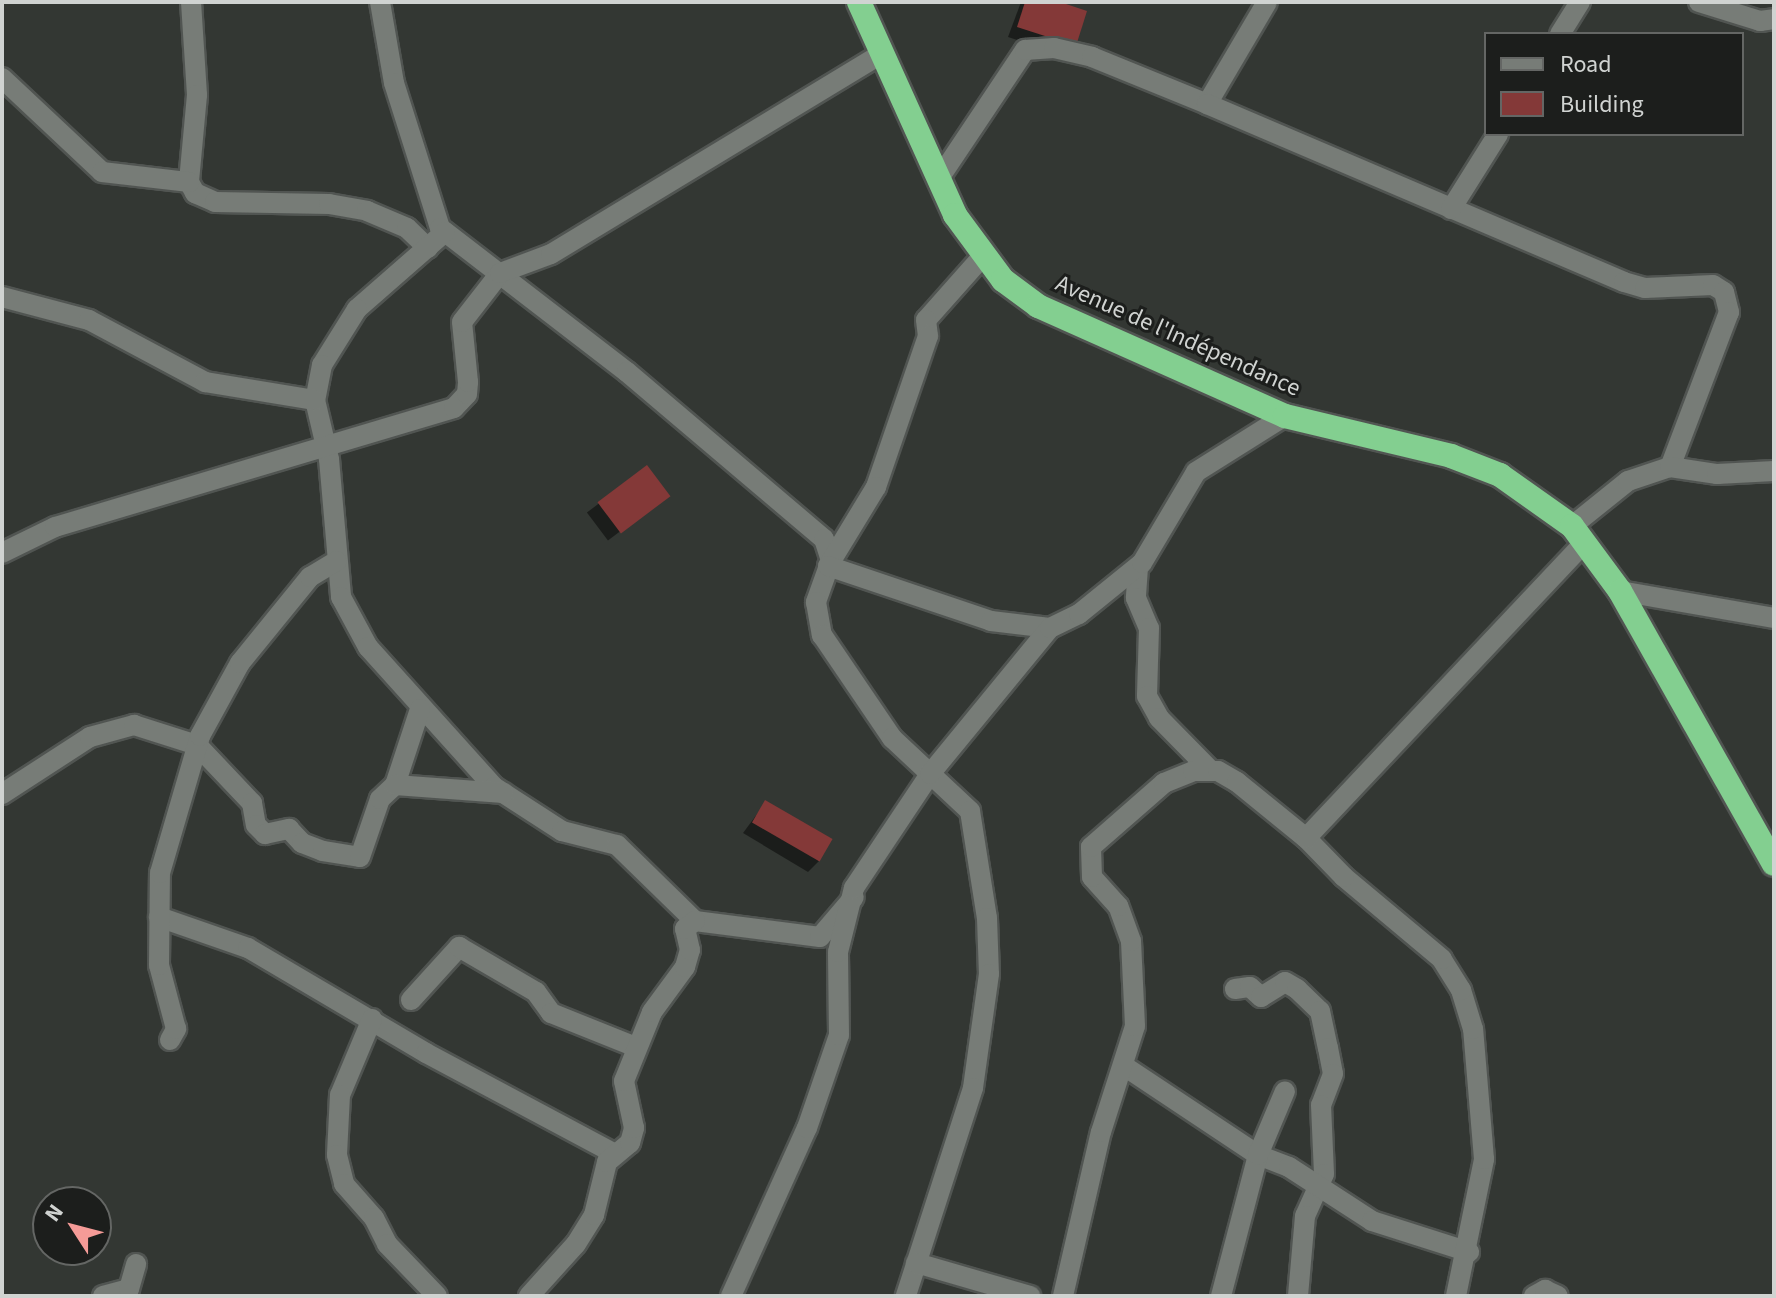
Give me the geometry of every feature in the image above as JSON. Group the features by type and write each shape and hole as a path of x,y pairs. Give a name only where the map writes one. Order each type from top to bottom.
{"highway":[{"name":"Avenue de l'Indépendance","path":"859,2 880,55 940,177 955,215 982,257 1038,306 1285,416 1451,456 1500,475 1578,534 1620,591 1774,864"}],"street":[{"path":"191,2 197,95 189,182 195,193 215,202 329,204 367,211 407,228 428,248"},
{"path":"1207,104 1267,2"},
{"path":"1561,32 1580,2"},
{"path":"1699,2 1760,21 1774,19"},
{"path":"386,7 394,83 429,200 445,232 768,487 824,539 828,566"},
{"path":"940,177 1025,50 1054,48 1092,57 1207,104 1624,282 1645,288 1713,285 1724,292 1729,312 1670,467"},
{"path":"2,553 55,527 462,403 468,382 462,322 500,273 551,254 880,55"},
{"path":"2,78 102,172 189,182"},
{"path":"1451,209 1497,136"},
{"path":"445,232 357,309 322,365 315,400 325,445 341,597 368,647 420,709 504,793 562,831 617,845 695,921 815,936 840,963"},
{"path":"906,1296 973,1088 989,974 977,832 961,799 892,738 822,635 816,602 828,566 881,476 928,336 926,320 982,257"},
{"path":"2,297 89,320 205,382 315,400"},
{"path":"731,1296 807,1128 839,1035 838,952 854,888 930,774 1050,628 1079,614 1138,567 1196,472 1285,416"},
{"path":"1306,838 1628,481 1670,467 1717,474 1774,471"},
{"path":"170,1040 176,1029 159,965 160,873 197,745 240,663 310,577 337,561"},
{"path":"828,566 991,621 1050,628"},
{"path":"1138,567 1136,598 1149,628 1147,696 1159,718 1211,771 1237,782 1306,838 1344,877 1442,959 1461,990 1473,1029 1484,1159 1459,1293"},
{"path":"1620,591 1774,618"},
{"path":"2,794 33,770 112,730 147,727 197,745 252,803 256,825 265,834 289,829 302,843 360,857 380,799 395,785 420,709"},
{"path":"1063,1296 1101,1132 1135,1026 1131,941 1118,906 1092,877 1091,847 1164,783 1193,771 1211,771"},
{"path":"395,785 504,793"},
{"path":"815,936 854,897"},
{"path":"159,917 235,941 615,1154"},
{"path":"529,1296 576,1244 594,1215 607,1162 630,1143 634,1128 624,1081 636,1047 661,996 685,967 690,950 685,929 695,921"},
{"path":"411,1000 459,947 536,992 551,1013 636,1047"},
{"path":"1235,989 1250,987 1261,997 1285,982 1320,1011 1333,1074 1321,1105 1324,1174 1316,1185 1300,1243 1305,1259 1298,1296"},
{"path":"372,1019 340,1095 337,1155 344,1184 374,1218 410,1274 437,1296"},
{"path":"1124,1066 1258,1155 1316,1185 1372,1221 1469,1252"},
{"path":"1221,1296 1258,1155 1285,1091"},
{"path":"916,1263 1030,1296"},
{"path":"103,1296 129,1289 136,1264"},
{"path":"1534,1296 1545,1290 1558,1296"}],"building":[{"path":"1025,2 1060,2 1087,11 1076,46 1017,27"},
{"path":"647,465 670,496 621,533 597,502"},
{"path":"765,800 833,839 820,862 752,823"}]}
